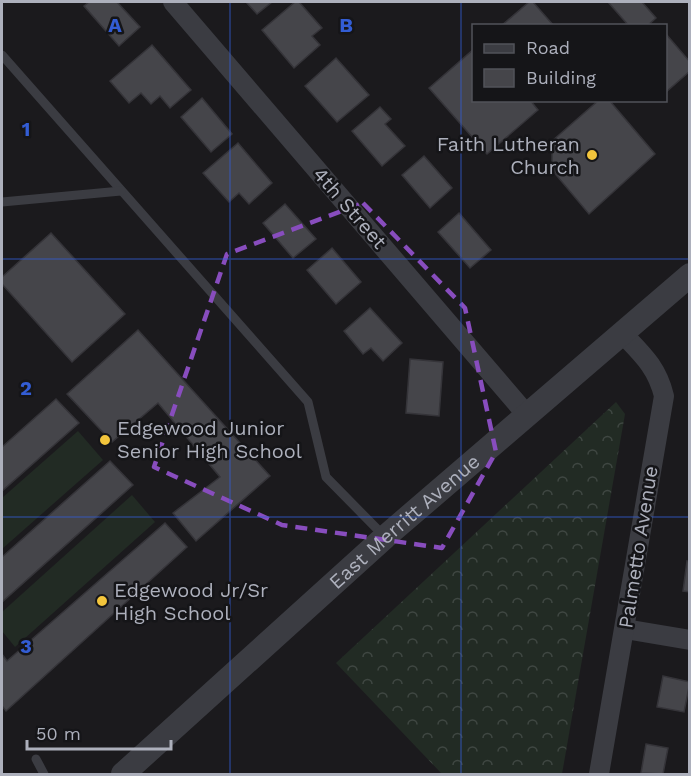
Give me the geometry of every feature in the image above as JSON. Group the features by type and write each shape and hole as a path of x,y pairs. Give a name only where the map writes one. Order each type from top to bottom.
{"street":[{"name":"4th Street","path":"172,2 527,415"},
{"name":"East Merritt Avenue","path":"123,774 386,537 690,275"},
{"name":"Palmetto Avenue","path":"599,774 664,396 653,366 622,333"},
{"path":"625,629 690,640"}],"lane":[{"path":"2,55 308,402 326,477 386,537"},
{"path":"2,202 121,190"},
{"path":"36,759 44,774"}],"highlighted area":[{"path":"363,203 465,308 496,452 442,548 282,525 154,467 227,254"}],"green space":[{"path":"616,402 625,414 562,774 442,774 336,663"},
{"path":"78,431 103,460 2,549 2,498"},
{"path":"132,495 155,522 15,647 2,631 2,612"}],"building":[{"path":"89,2 117,2 140,27 119,46 84,6"},
{"path":"246,2 272,2 257,14"},
{"path":"295,2 299,2 322,28 312,36 320,45 294,68 262,30"},
{"path":"529,2 533,2 552,24 503,24"},
{"path":"608,2 642,2 656,18 649,24 627,24"},
{"path":"667,35 690,62 690,71 667,91"},
{"path":"152,45 191,90 170,108 160,96 151,104 141,93 129,103 110,81"},
{"path":"472,51 472,102 532,102 538,110 487,154 429,88"},
{"path":"336,58 369,95 337,122 305,86"},
{"path":"202,98 232,134 211,152 181,117"},
{"path":"597,102 611,102 655,154 589,214 552,170 552,141"},
{"path":"380,107 391,119 385,124 405,146 382,166 352,131"},
{"path":"238,143 272,183 249,204 239,193 229,202 203,173"},
{"path":"424,156 452,188 430,208 402,175"},
{"path":"285,204 316,239 293,258 263,223"},
{"path":"459,213 491,250 470,268 438,232"},
{"path":"51,233 125,314 72,362 2,284 2,277"},
{"path":"332,248 361,282 336,304 307,270"},
{"path":"370,308 402,343 383,361 371,348 363,354 344,331"},
{"path":"138,330 270,476 196,541 173,513 220,477 158,403 112,442 67,394"},
{"path":"410,359 443,362 439,416 406,413"},
{"path":"56,399 79,423 2,491 2,447"},
{"name":"Edgewood Jr/Sr High School","path":"110,461 133,485 2,602 2,557"},
{"name":"Edgewood Jr/Sr High School","path":"165,523 187,547 6,711 2,706 2,654 7,661"},
{"path":"687,561 690,562 690,592 683,591"},
{"path":"663,676 690,682 684,712 657,707"},
{"path":"646,744 668,748 663,774 641,773"}],"place":[{"name":"Faith Lutheran Church","path":"592,155"},
{"name":"Edgewood Junior Senior High School","path":"105,440"},
{"name":"Edgewood Jr/Sr High School","path":"102,601"}]}
